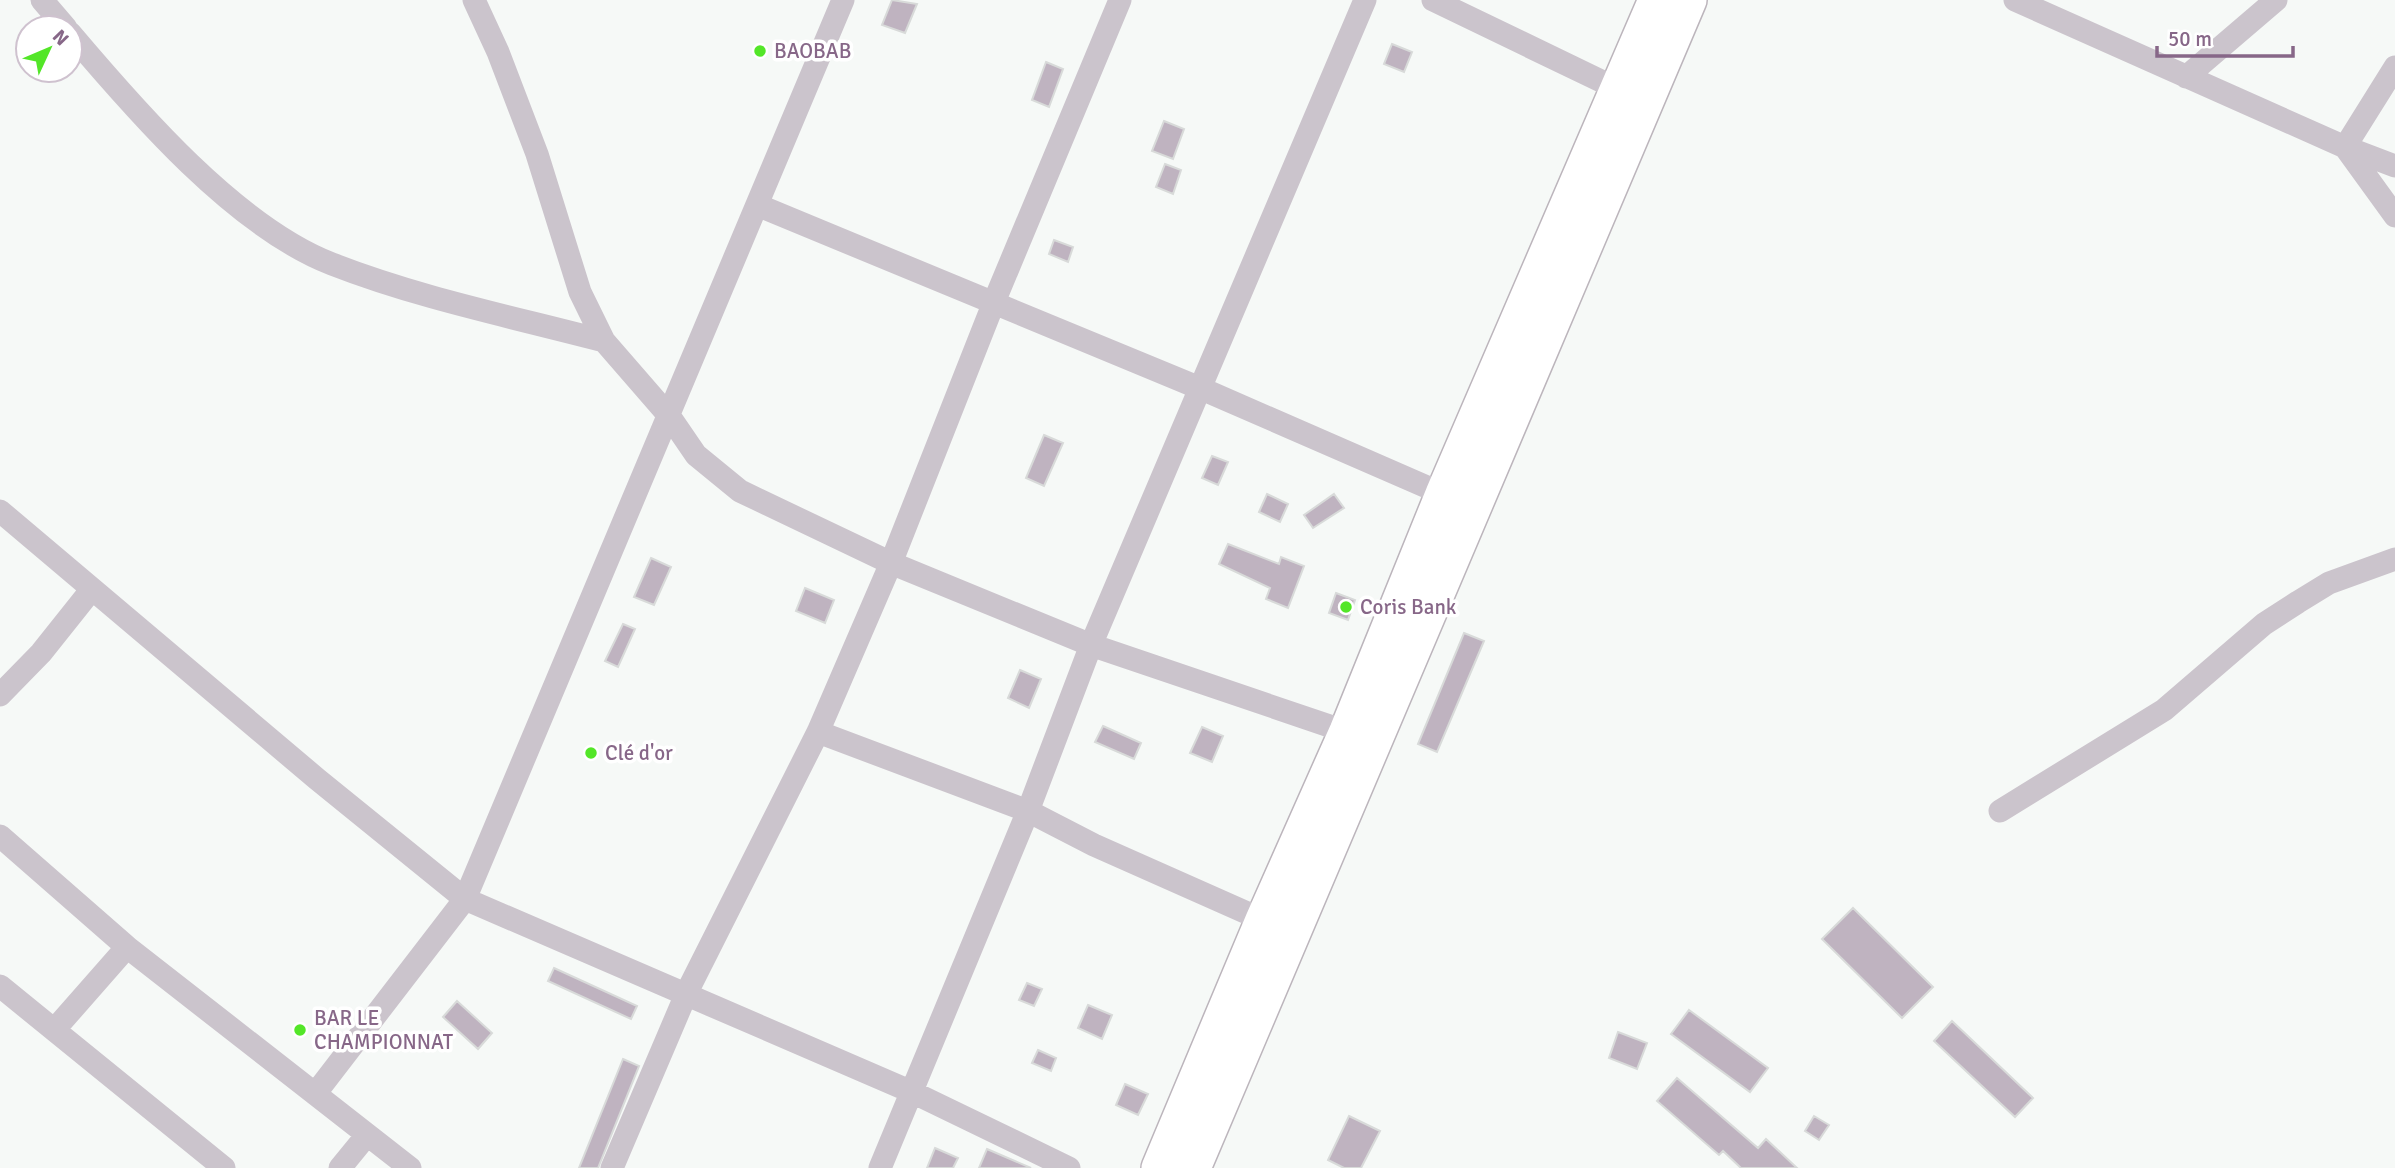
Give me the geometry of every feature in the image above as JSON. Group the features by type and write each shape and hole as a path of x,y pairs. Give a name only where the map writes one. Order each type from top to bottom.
{"highway":[{"path":"1193,1168 1361,736 1632,96 1656,0"},
{"path":"1159,1168 1263,920 1361,736 1443,494 1632,96 1689,0"}],"street":[{"path":"42,0 54,14"},
{"path":"474,0 498,52 537,154 580,292 604,341 670,417 696,455 740,491 891,563 1091,645 1361,736"},
{"path":"315,1094 465,899 670,417 843,0"},
{"path":"611,1168 687,992 818,732 891,563 993,302 1120,0"},
{"path":"880,1168 1028,811 1091,645 1365,0"},
{"path":"1433,0 1632,96"},
{"path":"2015,0 2345,147 2395,166"},
{"path":"2186,77 2276,0"},
{"path":"84,48 177,150 250,217 330,263 429,295 604,341"},
{"path":"2345,147 2395,67"},
{"path":"2345,147 2395,216"},
{"path":"757,205 1202,389 1443,494"},
{"path":"0,511 465,899 687,992 912,1092 1069,1168"},
{"path":"2000,811 2164,710 2264,624 2298,602 2329,583 2395,559"},
{"path":"0,695 41,653 92,589"},
{"path":"818,732 1028,811 1094,845 1263,920"},
{"path":"0,836 127,947 410,1168"},
{"path":"55,1029 127,947"},
{"path":"0,986 221,1167"},
{"path":"340,1168 367,1135"}],"building":[{"path":"892,0 917,4 905,33 882,25"},
{"path":"1392,44 1412,52 1404,72 1384,64"},
{"path":"1046,62 1063,69 1049,107 1032,100"},
{"path":"1164,121 1184,129 1173,159 1152,151"},
{"path":"1165,164 1181,170 1173,194 1156,187"},
{"path":"1054,240 1073,247 1068,262 1049,254"},
{"path":"1044,435 1063,443 1044,486 1026,478"},
{"path":"1212,456 1228,462 1218,485 1202,478"},
{"path":"1267,494 1288,504 1280,522 1259,512"},
{"path":"1334,494 1344,508 1313,528 1304,515"},
{"path":"1228,544 1279,564 1281,557 1304,566 1288,608 1266,599 1270,588 1219,564"},
{"path":"651,558 671,567 654,605 634,597"},
{"path":"805,588 834,600 825,623 796,611"},
{"path":"1336,593 1355,600 1348,620 1329,613"},
{"path":"623,624 635,629 618,667 605,661"},
{"path":"1464,633 1484,641 1437,752 1418,744"},
{"path":"1020,670 1041,679 1029,708 1008,698"},
{"path":"1103,726 1141,743 1134,759 1095,742"},
{"path":"1202,727 1223,736 1212,762 1190,753"},
{"path":"1853,908 1933,987 1902,1018 1822,939"},
{"path":"554,968 637,1006 631,1019 548,981"},
{"path":"1027,983 1042,989 1034,1006 1019,1000"},
{"path":"457,1001 492,1033 478,1049 443,1017"},
{"path":"1088,1005 1112,1015 1102,1039 1078,1028"},
{"path":"1689,1010 1768,1068 1750,1092 1671,1034"},
{"path":"1952,1021 2033,1098 2015,1117 1934,1041"},
{"path":"1618,1032 1647,1043 1637,1069 1609,1058"},
{"path":"1038,1050 1056,1058 1051,1071 1032,1063"},
{"path":"623,1059 639,1066 598,1168 579,1168"},
{"path":"1677,1078 1758,1148 1766,1139 1797,1168 1741,1168 1723,1151 1719,1155 1657,1101"},
{"path":"1125,1084 1148,1094 1138,1115 1116,1105"},
{"path":"1349,1116 1380,1131 1361,1168 1344,1168 1328,1160"},
{"path":"1814,1116 1829,1125 1819,1140 1805,1131"},
{"path":"935,1148 958,1158 953,1168 927,1168"},
{"path":"987,1149 1031,1168 979,1168"}],"place":[{"name":"BAOBAB","path":"760,51"},
{"name":"Coris Bank","path":"1346,607"},
{"name":"Clé d'or","path":"591,753"},
{"name":"BAR LE CHAMPIONNAT","path":"300,1030"}]}
